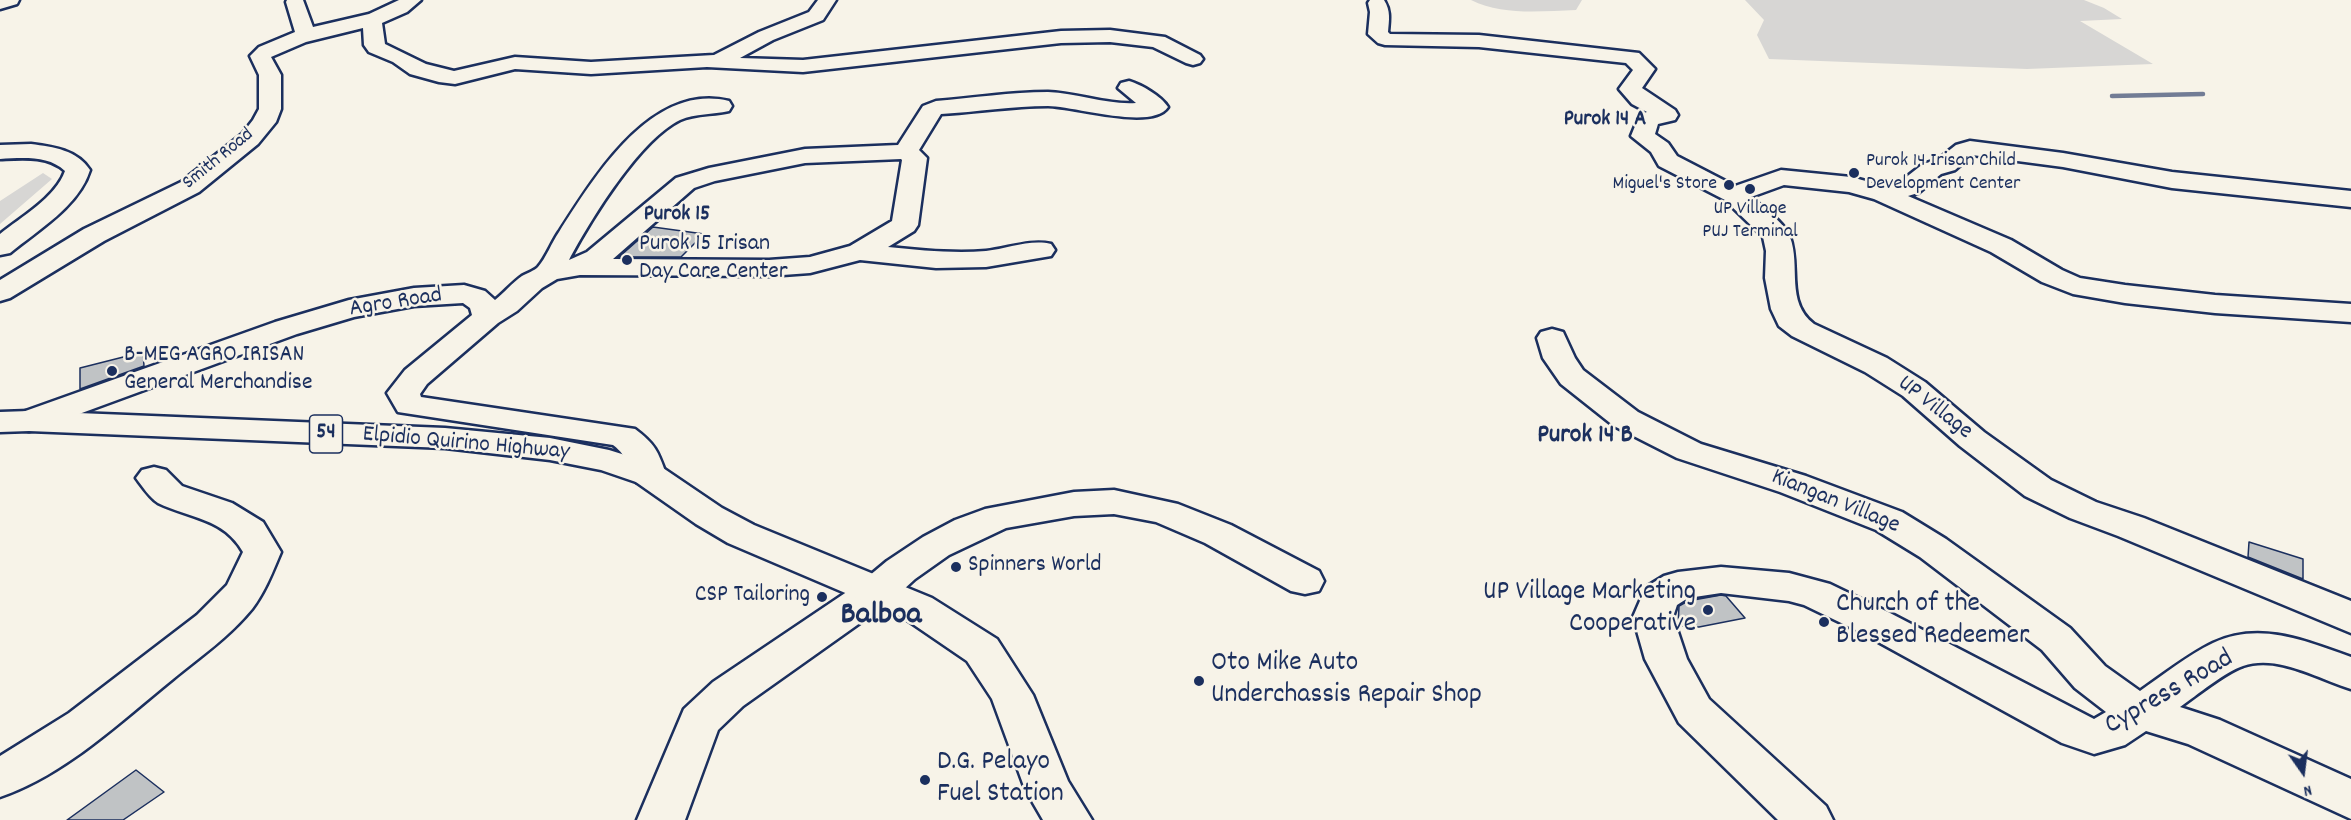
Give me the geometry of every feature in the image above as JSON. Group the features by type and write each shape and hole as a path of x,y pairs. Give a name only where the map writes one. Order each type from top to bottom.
{"main road":[{"path":"0,3 10,0"},
{"name":"Smith Road","path":"0,292 94,235 190,188 250,139 264,122 271,103 270,75 262,64 260,56 276,46 306,34 371,21 412,0"},
{"path":"717,62 766,36 816,16 828,0"},
{"path":"295,2 306,34"},
{"name":"UP Village","path":"1377,3 1380,12 1378,34 1385,39 1479,41 1632,57 1644,69 1630,89 1640,99 1667,115 1648,119 1642,136 1660,148 1668,161 1734,195 1776,235 1780,251 1779,278 1790,320 1803,330 1867,360 1914,389 1972,439 2038,488 2083,510 2131,527 2351,619"},
{"path":"371,21 375,27 376,48 418,69 446,78 462,77 488,68 515,63 591,68 717,62 750,65 810,65 915,55 1042,38 1086,36 1158,41 1193,59"},
{"path":"906,152 931,111 936,108 1049,99 1102,105 1117,111 1157,107 1129,88"},
{"path":"549,272 626,155 666,118 687,108 721,106"},
{"path":"1883,194 1908,188 1932,169 1946,165 1964,150 1970,148 2062,160 2172,180 2351,199"},
{"path":"488,317 507,305 532,282 549,272 580,267 769,268 810,266 860,252 905,225 915,159 906,152 883,151 805,156 728,170 685,183 635,228 597,258 580,267"},
{"path":"0,153 42,153 73,163 78,170 78,175 69,188 0,247"},
{"path":"1734,195 1781,177 1800,177 1851,185 1883,194 2001,246 2052,276 2073,285 2133,296 2351,313"},
{"path":"860,252 936,260 986,259 1041,250"},
{"name":"Agro Road","path":"14,422 286,328 349,309 414,297 464,294 474,297 484,306 488,317 416,377 403,393 410,405 623,436 640,449 648,474"},
{"name":"Kiangan Village","path":"1552,338 1559,358 1572,377 1626,420 1689,451 1793,483 1889,521 1933,548 2055,639 2090,677 2115,697 2141,712 2204,732 2351,800"},
{"name":"Elpidio Quirino Highway","path":"14,422 445,438 550,449 609,461 648,474 709,516 741,534 918,608 982,650 1012,695 1048,789 1068,820"},
{"path":"0,778 27,764 90,721 207,629 238,599 252,573 262,552 250,531 219,511 169,494 154,478"},
{"path":"661,820 699,721 728,694 877,591 936,546 968,529 998,517 1063,506 1114,502 1165,512 1218,534 1305,581"},
{"name":"Cypress Road","path":"1809,820 1694,711 1666,659 1653,617 1660,597 1678,586 1721,580 1789,587 1816,594 1876,622 2023,703 2094,737 2109,733 2228,654 2254,648 2293,652 2351,673"}],"shaded area":[{"path":"1471,0 1582,0 1576,10 1536,11 1496,8"},
{"path":"1745,0 2084,0 2122,19 2080,21 2153,64 2027,69 1769,59 1757,35 1764,20"},
{"path":"43,173 52,179 0,224 0,201"}],"building":[{"path":"653,227 704,234 681,257 619,257"},
{"name":"B-MEG AGRO IRISAN General Merchandise","path":"143,352 144,366 80,389 80,368"},
{"path":"2249,542 2303,559 2303,579 2248,557"},
{"name":"UP Village Marketing Cooperative","path":"1726,596 1745,618 1699,627 1678,626 1679,606 1688,601"},
{"path":"136,770 164,792 123,820 67,820"}],"waterway":[{"path":"2112,96 2203,94"}],"place":[{"name":"Purok 14 Irisan Child Development Center","path":"1854,173"},
{"name":"Miguel's Store","path":"1729,185"},
{"name":"UP Village PUJ Terminal","path":"1750,189"},
{"name":"Purok 15 Irisan Day Care Center","path":"627,260"},
{"name":"B-MEG AGRO IRISAN General Merchandise","path":"112,371"},
{"name":"Spinners World","path":"956,567"},
{"name":"CSP Tailoring","path":"822,597"},
{"name":"UP Village Marketing Cooperative","path":"1708,610"},
{"name":"Church of the Blessed Redeemer","path":"1824,622"},
{"name":"Oto Mike Auto Underchassis Repair Shop","path":"1199,681"},
{"name":"D.G. Pelayo Fuel Station","path":"925,780"}],"district":[{"name":"Purok 14 A","path":"1605,121"},
{"name":"Purok 15","path":"677,216"},
{"name":"Purok 14 B","path":"1585,437"},
{"name":"Balboa","path":"881,618"}]}
